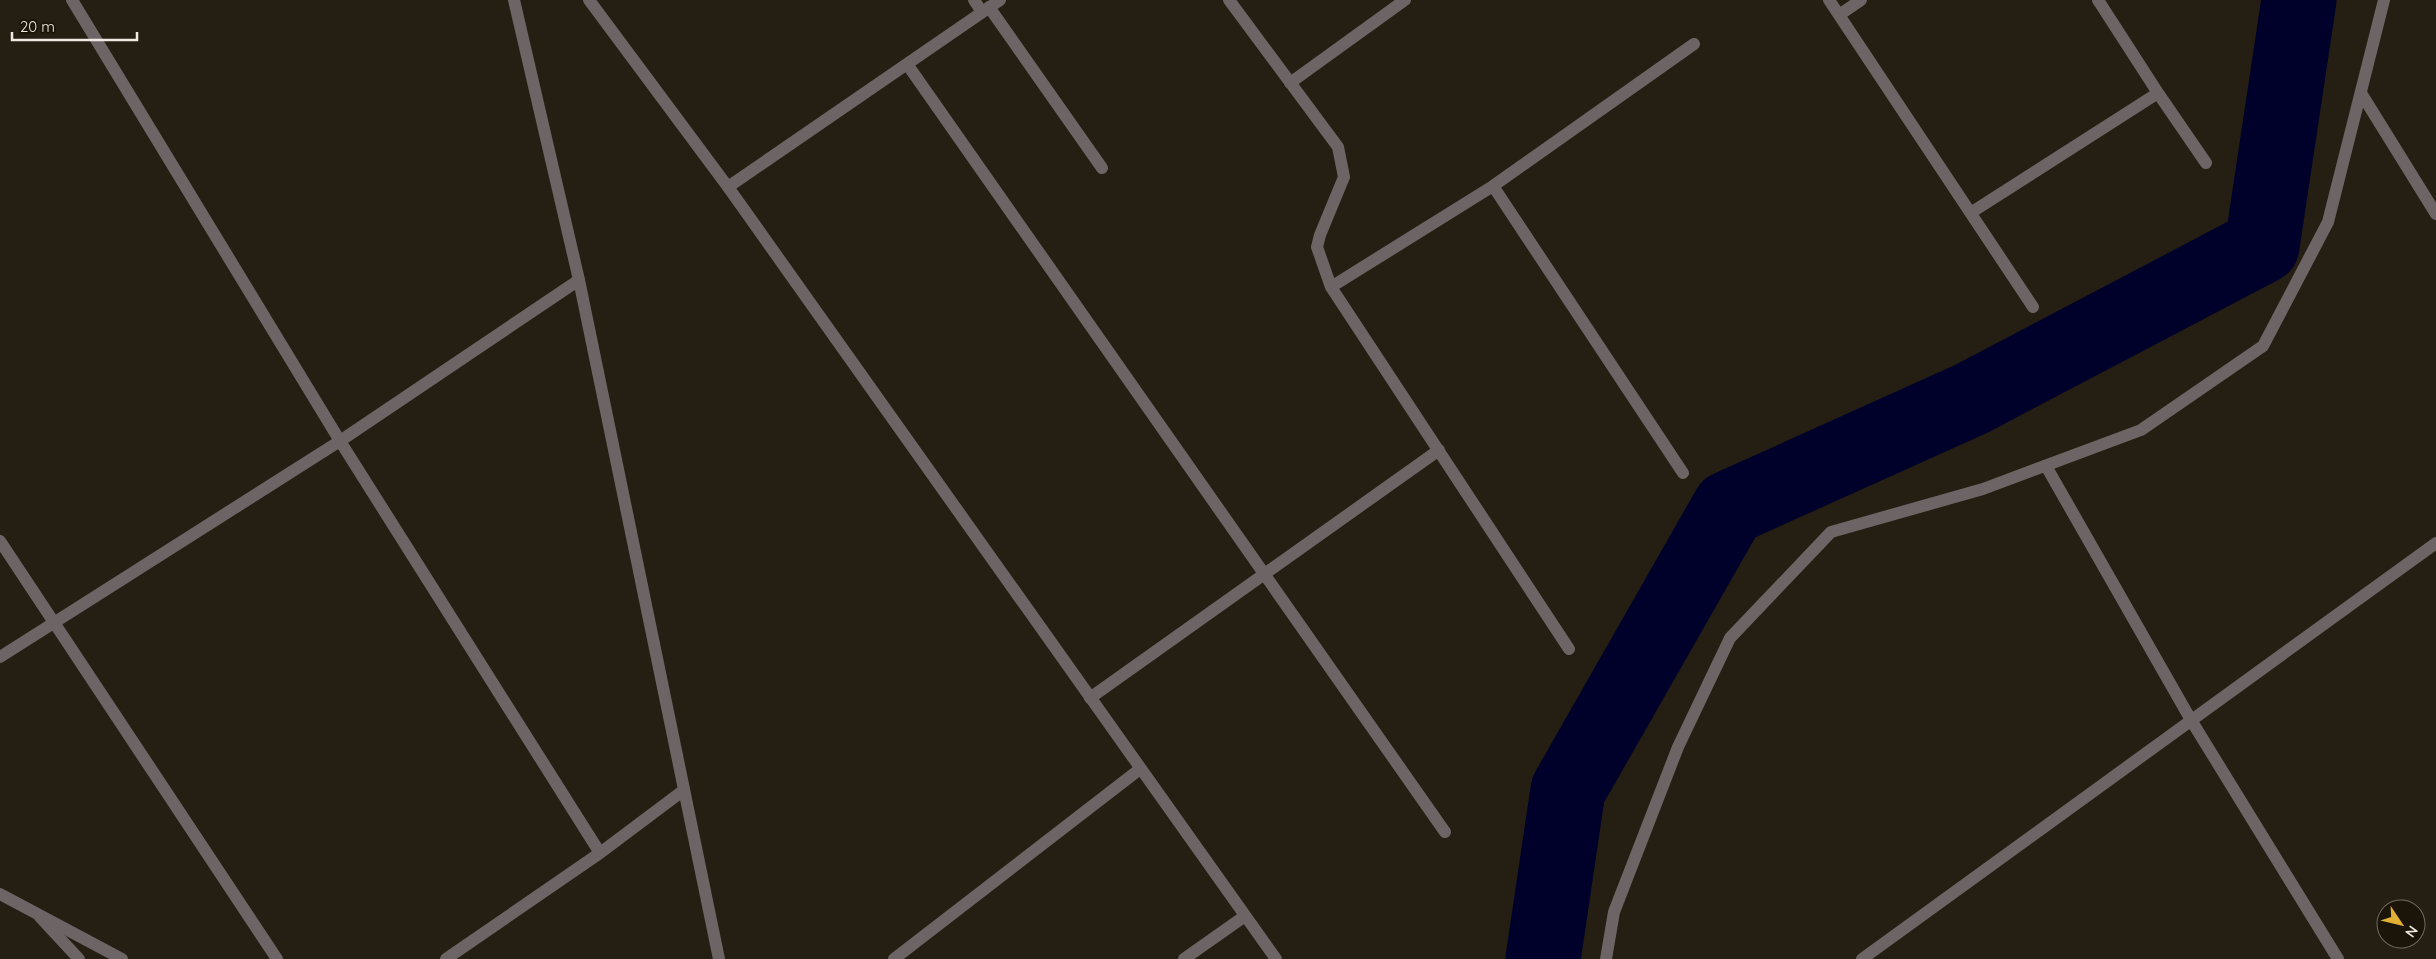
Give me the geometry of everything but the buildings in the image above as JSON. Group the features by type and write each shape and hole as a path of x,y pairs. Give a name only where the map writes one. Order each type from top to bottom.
{"street":[{"path":"72,0 340,441 600,853"},
{"path":"514,0 579,280 719,959"},
{"path":"589,0 728,187 1276,959"},
{"path":"974,0 990,7 1102,168"},
{"path":"1229,0 1338,147 1344,178 1320,235 1317,247 1331,287 1569,649"},
{"path":"1290,83 1405,0"},
{"path":"1829,0 1972,212 2033,307"},
{"path":"1839,15 1861,0"},
{"path":"2098,0 2206,163"},
{"path":"1606,959 1614,912 1678,747 1730,638 1831,532 1983,489 2141,430 2263,346 2328,222 2384,0"},
{"path":"728,187 990,7"},
{"path":"1331,287 1493,186 1694,44"},
{"path":"907,64 1445,832"},
{"path":"1972,212 2158,93"},
{"path":"2361,93 2436,214"},
{"path":"1493,186 1683,473"},
{"path":"0,657 340,441 579,280"},
{"path":"1090,698 1439,450"},
{"path":"2046,466 2191,720 2338,959"},
{"path":"0,542 52,623 278,959"},
{"path":"1862,959 2436,543"},
{"path":"894,959 1140,768"},
{"path":"446,959 600,853 684,790"},
{"path":"0,894 122,959"},
{"path":"38,914 79,959"},
{"path":"1184,959 1245,916"}],"waterway":[{"path":"1543,959 1568,790 1729,508 1971,399 2262,246 2299,0"}]}
